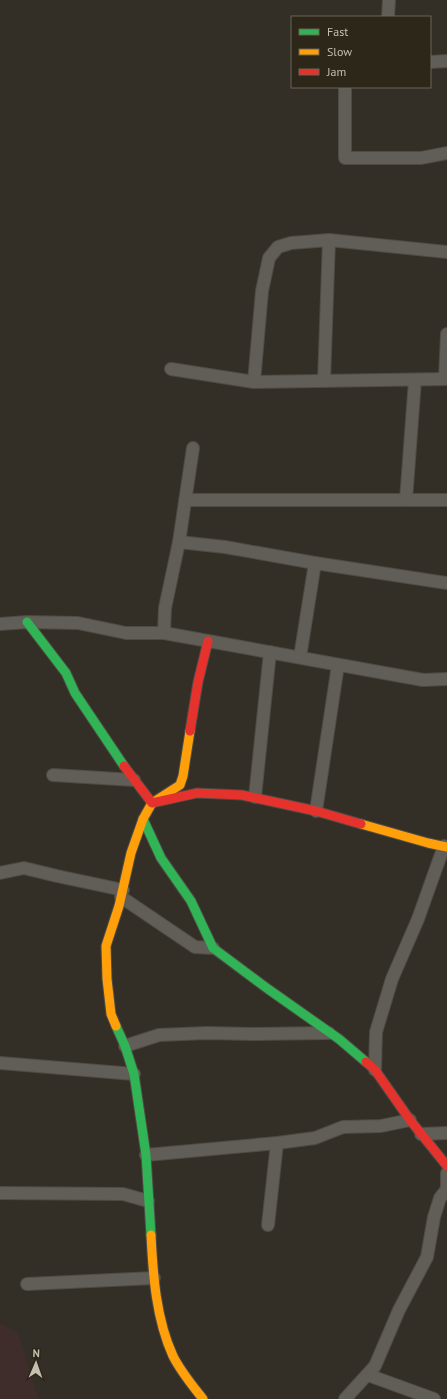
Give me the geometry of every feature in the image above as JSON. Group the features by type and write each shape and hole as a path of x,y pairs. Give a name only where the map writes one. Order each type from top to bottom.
{"street":[{"path":"388,16 389,0"},
{"path":"431,62 447,61"},
{"path":"345,88 345,158 421,158 447,153"},
{"path":"324,381 329,240"},
{"path":"254,382 262,291 269,258 278,247 291,243 329,240 447,252"},
{"path":"171,368 254,382 415,380 446,378 447,334"},
{"path":"406,500 415,380"},
{"path":"164,633 165,608 179,542 193,448"},
{"path":"185,500 447,500"},
{"path":"179,542 225,547 315,563 447,583"},
{"path":"300,657 315,563"},
{"path":"27,622 66,673 75,693 134,780 152,802"},
{"path":"0,624 27,622 78,624 126,633 164,633 423,680 447,679"},
{"path":"203,1399 186,1378 173,1356 163,1326 156,1294 148,1201 146,1155 134,1074 125,1046 111,1014 107,980 106,946 122,893 131,853 143,819 152,802 180,785 183,776 198,682 208,641"},
{"path":"255,797 270,652"},
{"path":"316,810 338,665"},
{"path":"53,775 134,780"},
{"path":"152,802 196,793 242,795 316,810 445,846 418,919 392,979 376,1032 375,1070"},
{"path":"143,819 161,858 191,900 213,948 329,1032 375,1070 410,1120 447,1166"},
{"path":"0,873 24,868 122,893 196,947 213,948"},
{"path":"125,1046 159,1035 329,1032"},
{"path":"0,1064 134,1074"},
{"path":"146,1155 315,1138 343,1127 381,1126 410,1120"},
{"path":"421,1134 447,1133"},
{"path":"268,1225 277,1143"},
{"path":"346,1399 375,1366 399,1310 427,1257 434,1217 440,1198 447,1189 447,1173"},
{"path":"0,1193 123,1194 148,1201"},
{"path":"28,1284 154,1278"},
{"path":"368,1375 434,1399"}],"shaded area":[{"path":"0,1323 18,1333 39,1399 0,1399"}],"traffic: fast":[{"path":"27,622 66,673 75,693 124,766"},
{"path":"143,819 161,858 191,901 213,948 339,1039 366,1062"},
{"path":"116,1026 125,1046 134,1074 146,1155 151,1235"}],"traffic: slow":[{"path":"116,1026 111,1014 107,979 106,946 119,906 131,853 143,819 152,803 180,785 183,776 190,731"},
{"path":"361,824 447,847"},
{"path":"151,1235 156,1297 167,1342 180,1368 203,1399"}],"traffic: jam":[{"path":"190,731 198,682 208,641"},
{"path":"124,766 152,803 197,793 242,795 316,811 361,824"},
{"path":"366,1062 375,1070 410,1120 447,1166"}]}
